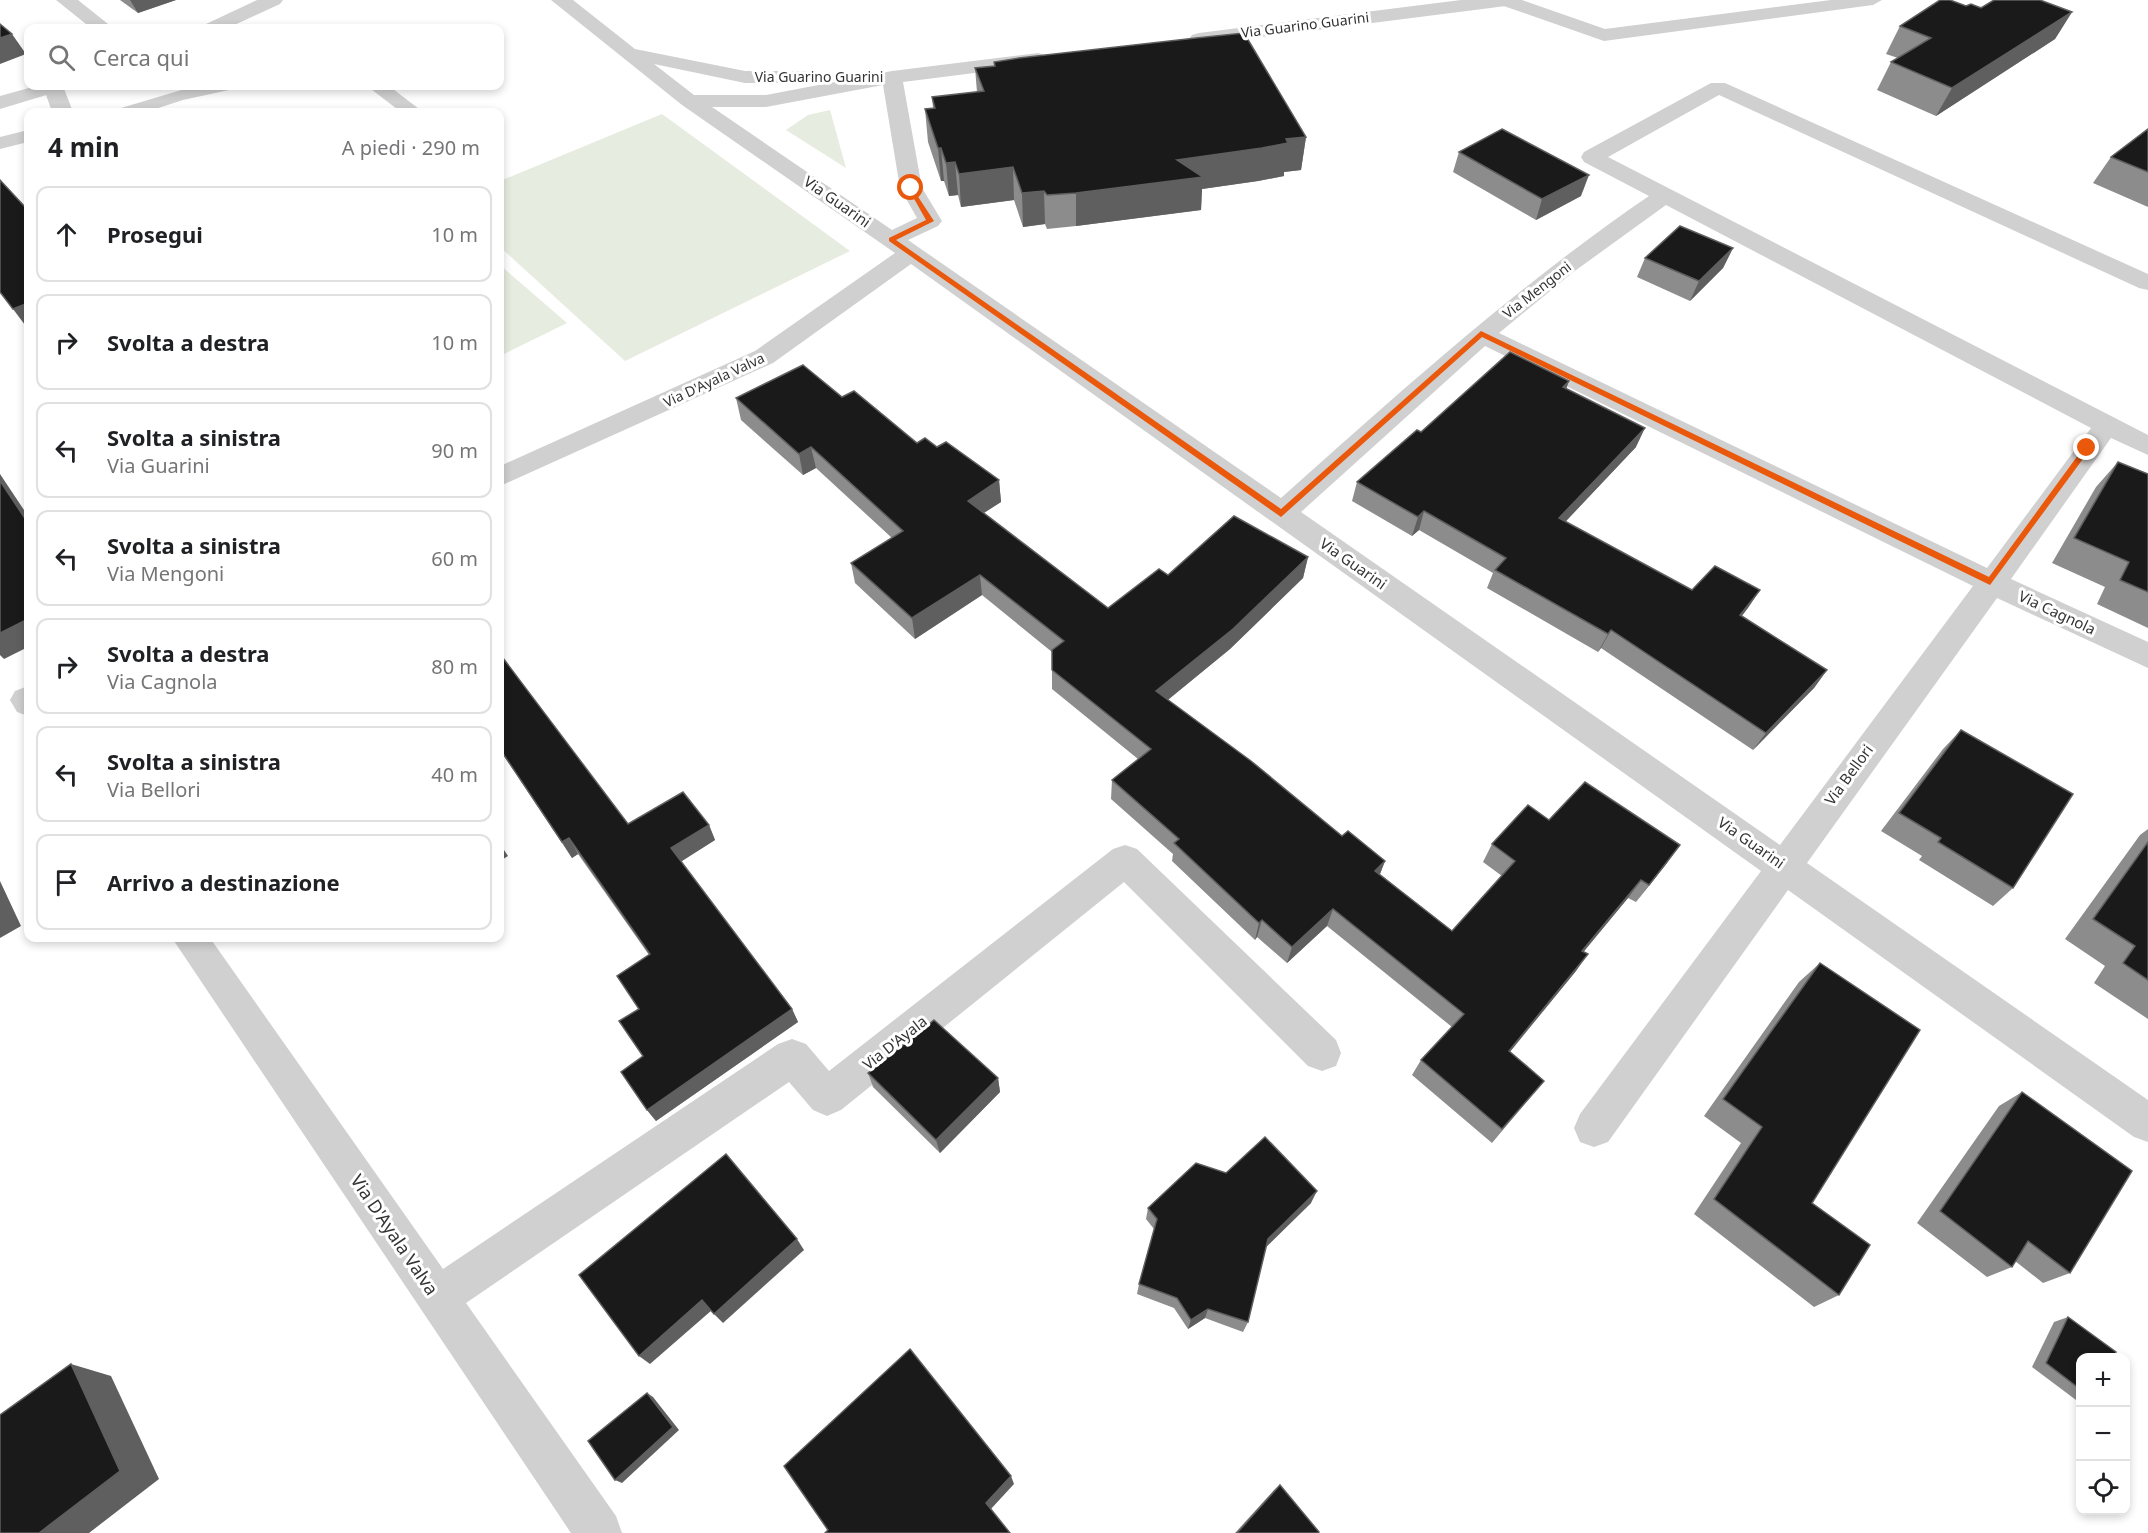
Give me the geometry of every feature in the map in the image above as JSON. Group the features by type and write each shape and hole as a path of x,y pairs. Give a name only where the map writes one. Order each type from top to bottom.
{"street":[{"path":"66,0 98,24"},
{"path":"222,24 273,0"},
{"name":"Via Guarini","path":"561,0 689,101 901,246 2148,1124"},
{"name":"Via Guarino Guarini","path":"1174,42 1504,0"},
{"name":"Via Guarino Guarini","path":"627,51 745,77 892,77"},
{"name":"Via Guarino Guarini","path":"689,101 766,101 892,77 1057,57"},
{"name":"Via Guarino Guarini","path":"689,101 707,88 745,77"},
{"name":"Via D'Ayala Valva","path":"504,475 764,357 930,221 911,188 892,77"},
{"path":"2148,283 1718,87 1592,157 2148,446"},
{"path":"0,103 41,90"},
{"name":"Via Guarino Guarini","path":"734,131 766,101"},
{"name":"Via Mengoni","path":"1281,514 1481,333 1612,230 1665,195"},
{"name":"Via Cagnola","path":"1481,333 1990,582 2148,656"},
{"name":"Via Bellori","path":"1594,1128 2107,424"},
{"name":"Via D'Ayala","path":"437,1298 792,1057 827,1097 1125,860 1322,1053"},
{"name":"Via D'Ayala Valva","path":"193,942 599,1533"}],"lane":[{"name":"Via Guarino Guarini","path":"1504,0 1604,35 1873,0"},
{"path":"56,90 63,108"},
{"path":"136,108 174,90"},
{"path":"383,90 408,108"},
{"path":"0,143 24,137"}],"shaded area":[{"path":"830,110 846,168 786,130 808,115"},
{"path":"662,114 850,251 625,361 504,251 504,179"},
{"path":"504,268 567,323 504,354"}],"building":[{"path":"1940,0 1950,0 1966,6 1971,4 1981,8 1994,0 2040,0 2072,12 1952,88 1891,62 1931,38 1900,26"},
{"path":"0,24 12,34 0,38"},
{"path":"1244,33 1306,137 1286,139 1288,143 1262,148 1177,160 1203,177 1076,193 1047,195 1044,191 1022,193 1013,167 959,174 955,162 946,163 941,148 938,148 925,109 935,108 932,97 984,91 975,68 995,66 994,62"},
{"path":"1502,129 1589,175 1542,199 1459,152"},
{"path":"2148,129 2148,172 2111,157"},
{"path":"0,180 24,206 24,305 13,309 0,292"},
{"path":"1680,226 1733,248 1699,281 1645,258"},
{"path":"1510,352 1569,381 1563,387 1645,428 1559,518 1692,590 1715,566 1760,590 1740,615 1827,670 1766,733 1611,630 1608,634 1495,570 1506,558 1424,511 1418,517 1357,482 1417,430 1421,432"},
{"path":"803,365 842,397 854,391 917,443 925,438 937,447 946,442 999,480 968,501 1108,608 1159,569 1168,575 1234,516 1308,557 1233,629 1156,691 1251,761 1342,836 1348,831 1385,861 1375,871 1452,931 1515,861 1492,844 1528,805 1549,820 1585,782 1680,845 1649,885 1641,880 1582,951 1588,954 1509,1051 1544,1081 1502,1129 1421,1060 1464,1014 1333,909 1292,947 1262,920 1259,923 1174,843 1179,839 1112,780 1151,749 1052,670 1052,650 1064,641 980,575 912,618 851,563 903,531 811,447 799,454 736,398"},
{"path":"2118,462 2148,474 2148,592 2120,580 2129,562 2074,538"},
{"path":"0,481 24,517 24,621 0,633"},
{"path":"504,659 628,824 683,792 709,825 671,848 792,1009 647,1110 621,1072 643,1056 619,1021 639,1009 617,976 650,954 569,838 562,842 504,755"},
{"path":"1961,730 2073,794 2013,888 1938,842 1941,838 1899,813"},
{"path":"2148,842 2148,980 2123,963 2135,946 2093,919"},
{"path":"1820,963 1920,1030 1812,1203 1870,1245 1839,1295 1714,1199 1762,1127 1723,1099"},
{"path":"934,1020 998,1078 936,1140 868,1073"},
{"path":"2022,1092 2132,1171 2070,1273 2028,1241 2012,1267 1940,1211"},
{"path":"1265,1137 1317,1191 1268,1239 1248,1322 1208,1309 1191,1320 1177,1298 1139,1284 1157,1219 1148,1208 1196,1163 1226,1173"},
{"path":"726,1154 797,1239 714,1314 702,1300 639,1356 579,1275"},
{"path":"2068,1317 2116,1352 2076,1353 2076,1386 2046,1363"},
{"path":"910,1349 1011,1476 986,1503 1010,1533 825,1533 828,1530 784,1466"},
{"path":"71,1364 120,1471 39,1533 0,1533 0,1415"},
{"path":"647,1393 673,1427 615,1480 588,1441"},
{"path":"1280,1485 1319,1532 1237,1533"}],"route":[{"path":"911,188 930,221 891,239 1281,514 1481,333 1990,582 2087,448"}]}
